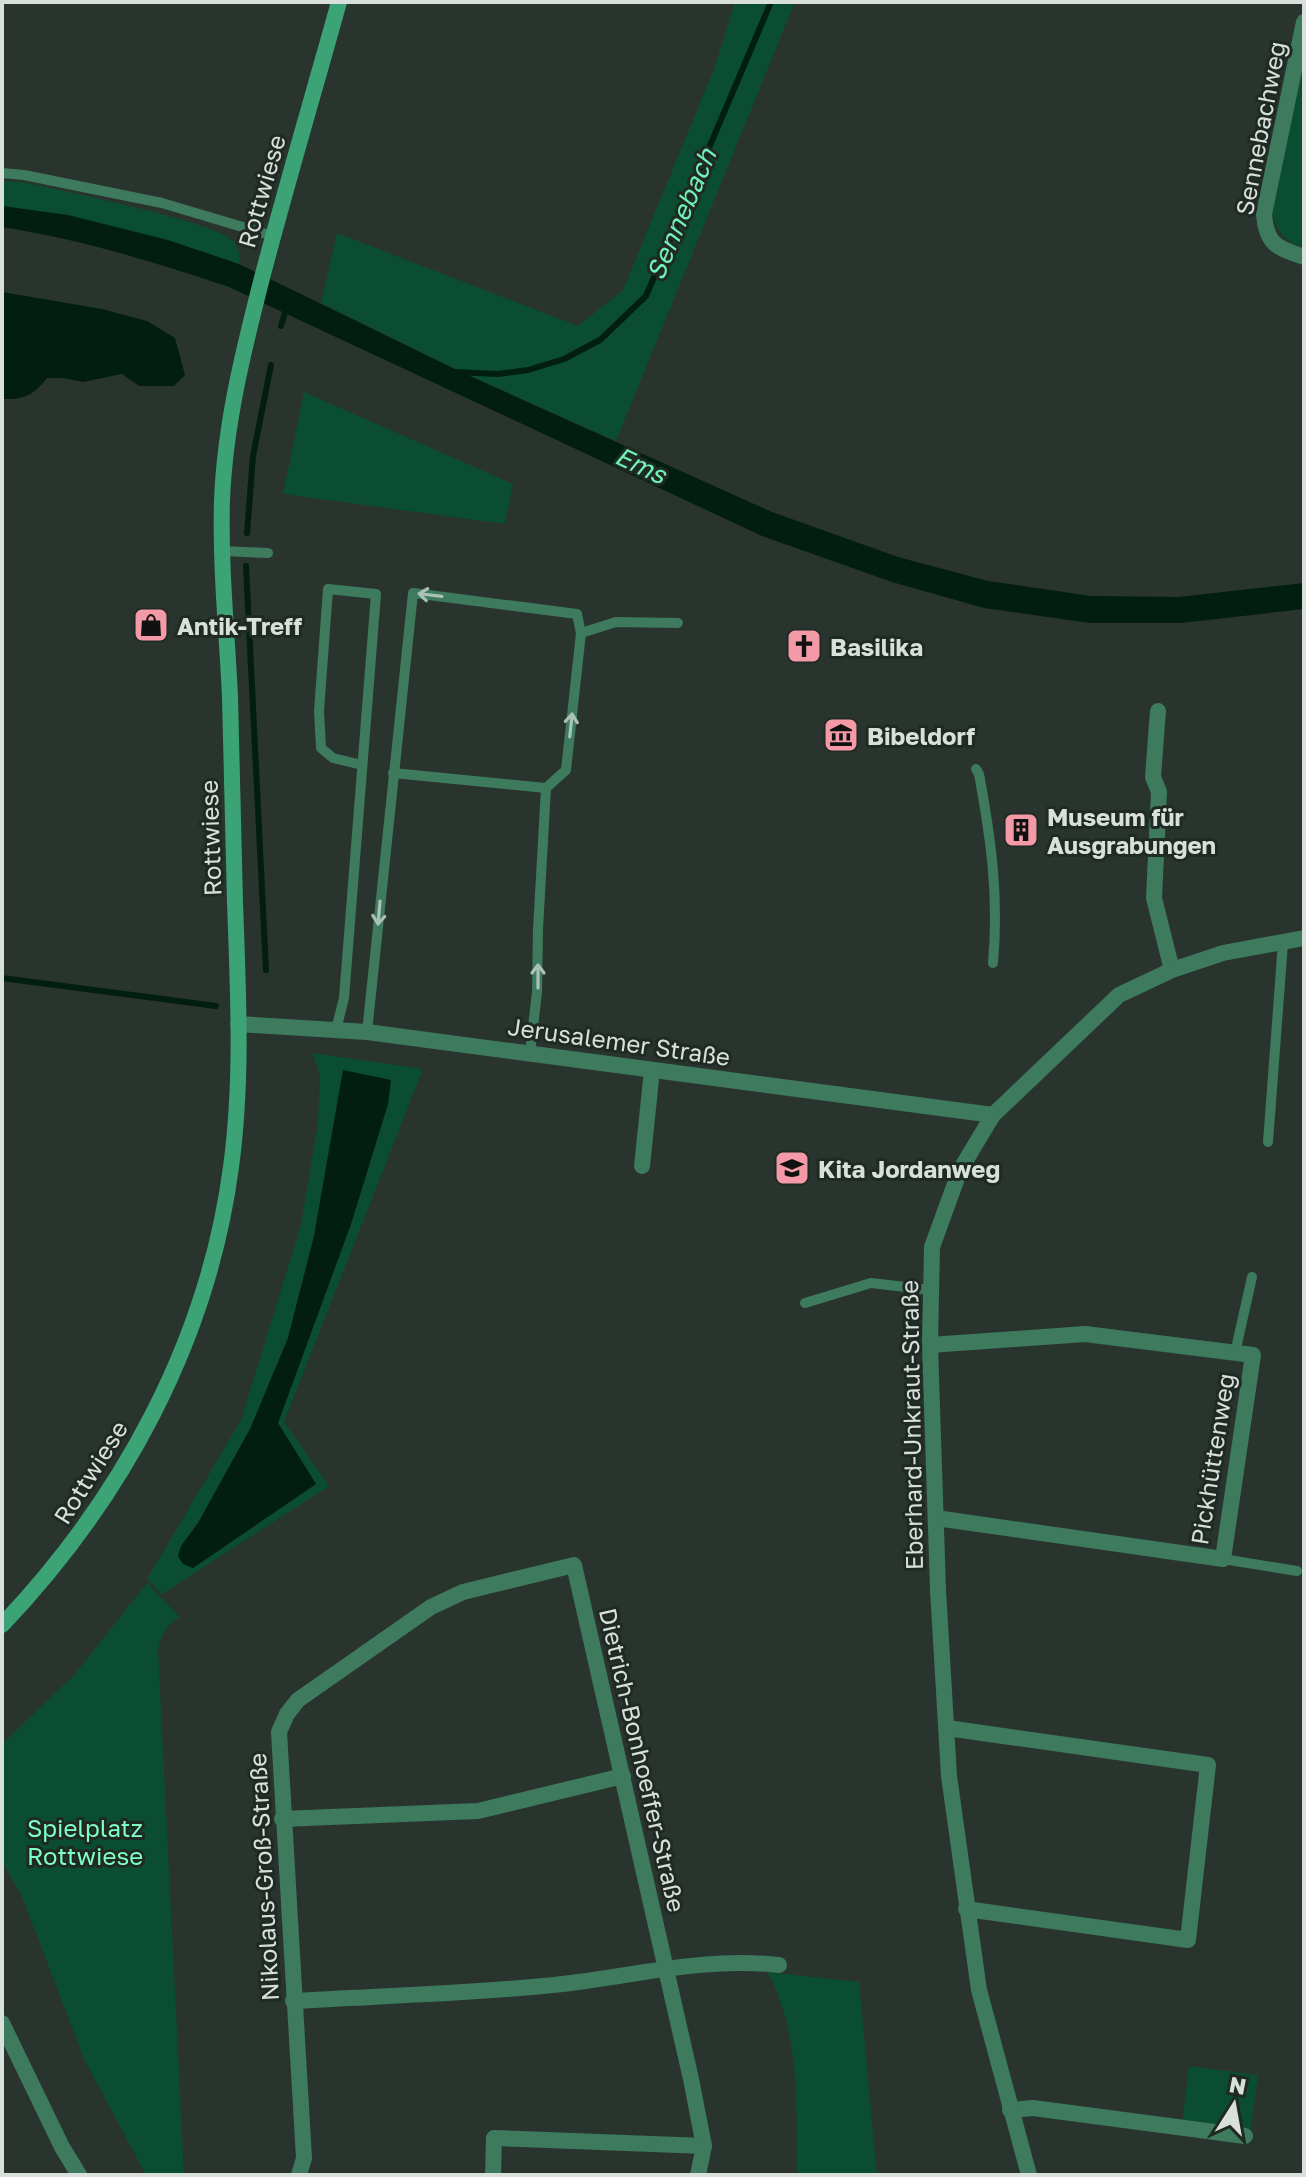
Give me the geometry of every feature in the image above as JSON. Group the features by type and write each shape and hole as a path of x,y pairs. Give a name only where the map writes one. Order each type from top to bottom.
{"street":[{"name":"Rottwiese","path":"2,1625 54,1569 104,1500 152,1417 181,1352 215,1248 235,1126 238,1024 222,500 231,413 251,319 339,2"},
{"name":"Sennebachweg","path":"1304,22 1264,214 1265,232 1271,241 1284,251 1304,257"},
{"path":"1158,711 1153,777 1159,792 1154,898 1172,970"},
{"name":"Eberhard-Unkraut-Straße","path":"1029,2175 979,1990 949,1776 930,1345 932,1247 960,1170 993,1115 1119,995 1172,970 1223,953 1304,938"},
{"name":"Jerusalemer Straße","path":"238,1024 367,1032 993,1115"},
{"path":"642,1166 652,1070"},
{"name":"Pickhüttenweg","path":"930,1345 1085,1334 1253,1355 1223,1559 936,1518"},
{"name":"Dietrich-Bonhoeffer-Straße","path":"574,1565 704,2146"},
{"name":"Nikolaus-Groß-Straße","path":"299,2175 304,2158 279,1732 287,1714 298,1700 431,1607 463,1592 574,1565"},
{"path":"947,1728 1208,1765 1188,1940 966,1909"},
{"path":"282,1819 478,1811 623,1776"},
{"path":"293,2001 545,1986 665,1967 747,1961 779,1965"},
{"path":"2,2023 62,2147 79,2175"},
{"path":"1010,2110 1033,2108 1245,2136"},
{"path":"493,2175 494,2138 704,2146 698,2175"}],"lane":[{"path":"2,173 162,203 273,236"},
{"path":"223,551 268,553"},
{"path":"336,1030 344,998 376,594 328,589 319,711 321,748 333,758 362,765"},
{"path":"367,1032 413,593 577,614 581,633 566,770 546,788 537,992 530,1053"},
{"path":"581,633 616,622 678,623"},
{"path":"976,769 992,849 997,918 993,963"},
{"path":"393,773 546,788"},
{"path":"1268,1142 1283,943"},
{"path":"1235,1353 1252,1277"},
{"path":"805,1303 871,1283 931,1290"},
{"path":"1223,1559 1297,1571"}],"green space":[{"path":"735,2 795,2 616,441 461,372 321,303 337,233 578,326 623,290 714,69"},
{"path":"1304,53 1304,248 1282,235 1271,211"},
{"path":"2,181 23,182 197,224 233,241 238,249 239,264 122,229 2,206"},
{"path":"304,392 513,484 505,524 283,494"},
{"path":"313,1053 423,1069 284,1422 329,1486 162,1594 147,1579 241,1420 301,1225 318,1123 320,1076","holes":["343,1071 388,1104 351,1224 278,1423 316,1484 193,1568 181,1546 198,1523 250,1429 288,1338 314,1236"]},
{"name":"Spielplatz Rottwiese","path":"147,1583 180,1617 165,1630 158,1650 184,2175 146,2175 85,2061 22,1897 2,1861 2,1744 75,1674"},
{"path":"767,1972 859,1982 877,2175 797,2175 796,2097 791,2044 778,1995"},
{"path":"1189,2066 1258,2075 1250,2134 1182,2125"}],"water":[{"name":"Ems","path":"2,206 68,215 168,240 239,264 461,372 772,512 898,557 988,581 1091,596 1179,597 1304,583 1304,609 1181,623 1090,623 984,608 892,582 762,536 229,287 117,252 2,227"},
{"path":"2,292 102,309 147,321 175,338 185,375 174,386 139,386 122,374 83,382 47,378 28,395 2,399"},
{"path":"343,1070 391,1080 388,1104 351,1224 278,1423 316,1484 193,1568 183,1564 178,1556 181,1546 198,1523 250,1429 288,1338 314,1236"}],"waterway":[{"name":"Sennebach","path":"454,372 498,374 528,370 564,359 600,340 646,296 771,2"},
{"path":"281,326 287,306"},
{"path":"247,533 253,456 271,365"},
{"path":"246,566 266,970"},
{"path":"2,978 216,1006"}],"place":[{"name":"Antik-Treff","path":"151,625"},
{"name":"Basilika","path":"804,646"},
{"name":"Bibeldorf","path":"841,735"},
{"name":"Museum für Ausgrabungen","path":"1021,830"},
{"name":"Kita Jordanweg","path":"792,1168"}]}
